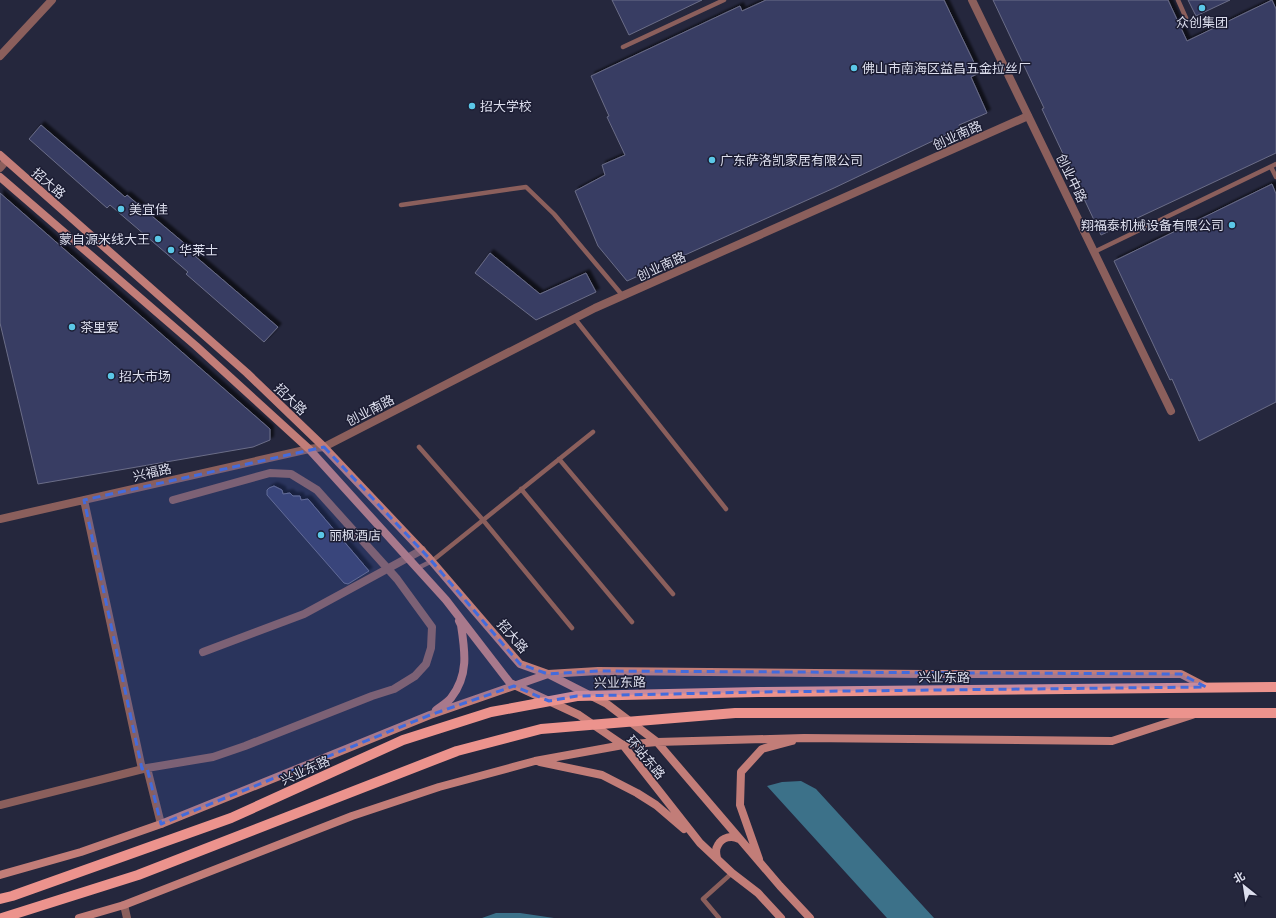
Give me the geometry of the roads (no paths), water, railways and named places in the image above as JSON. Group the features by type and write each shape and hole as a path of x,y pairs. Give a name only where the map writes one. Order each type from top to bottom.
{"main road":[{"name":"招大路","path":"2,162 247,373 324,447 422,550 520,664 548,674"},
{"name":"招大路","path":"0,177 196,346 309,448 446,600"},
{"path":"430,715 450,699 462,679 465,653 461,625 446,600"},
{"name":"环站东路","path":"446,600 510,683 579,715 623,745 700,843 732,873 758,894 781,918"},
{"path":"0,875 81,852 161,824 430,715 548,674 598,671 925,674 1181,674 1206,687"},
{"name":"环站东路","path":"548,674 607,704 657,742 780,886 810,918"},
{"name":"兴业东路","path":"0,899 231,818 403,740 491,712 577,696 759,692 1276,687"},
{"path":"2,918 138,875 458,751 541,729 735,713 1276,712"},
{"path":"79,918 124,905 352,816 439,788 535,761 623,745 657,742 804,738 1112,742 1197,713"},
{"path":"762,865 740,805 740,772 762,749 804,738"},
{"path":"535,761 602,775 637,793 656,805 700,843"},
{"path":"717,858 717,845 721,841 729,836 735,836 740,839"}],"street":[{"path":"0,56 52,0"},
{"name":"创业中路","path":"972,0 1171,411"},
{"name":"创业南路","path":"309,448 324,447 623,296 1028,116"},
{"name":"兴福路","path":"0,519 309,448"},
{"path":"0,805 145,769 213,757 394,689 415,676 426,664 431,648 432,627 397,579 317,490 291,474 270,473 172,500"},
{"path":"84,500 145,769 161,824"},
{"path":"203,652 304,614 422,550"},
{"path":"124,905 127,918"}],"lane":[{"path":"623,47 724,0"},
{"path":"1178,0 1186,18"},
{"path":"1094,252 1274,166 1276,177"},
{"path":"402,205 526,187 554,214 623,296"},
{"path":"575,319 726,509"},
{"path":"418,568 432,561 593,432"},
{"path":"418,447 483,520 572,628"},
{"path":"559,459 673,594"},
{"path":"521,489 632,622"},
{"path":"719,918 703,899 732,873"}],"water":[{"path":"801,781 816,789 934,918 887,918 767,786 782,782"},
{"path":"496,913 520,913 554,918 482,918"}],"place":[{"name":"众创集团","path":"1202,8"},
{"name":"佛山市南海区益昌五金拉丝厂","path":"854,68"},
{"name":"招大学校","path":"472,106"},
{"name":"广东萨洛凯家居有限公司","path":"712,160"},
{"name":"美宜佳","path":"121,209"},
{"name":"翔福泰机械设备有限公司","path":"1232,225"},
{"name":"蒙自源米线大王","path":"158,239"},
{"name":"华莱士","path":"171,250"},
{"name":"茶里爱","path":"72,327"},
{"name":"招大市场","path":"111,376"},
{"name":"丽枫酒店","path":"321,535"}]}
